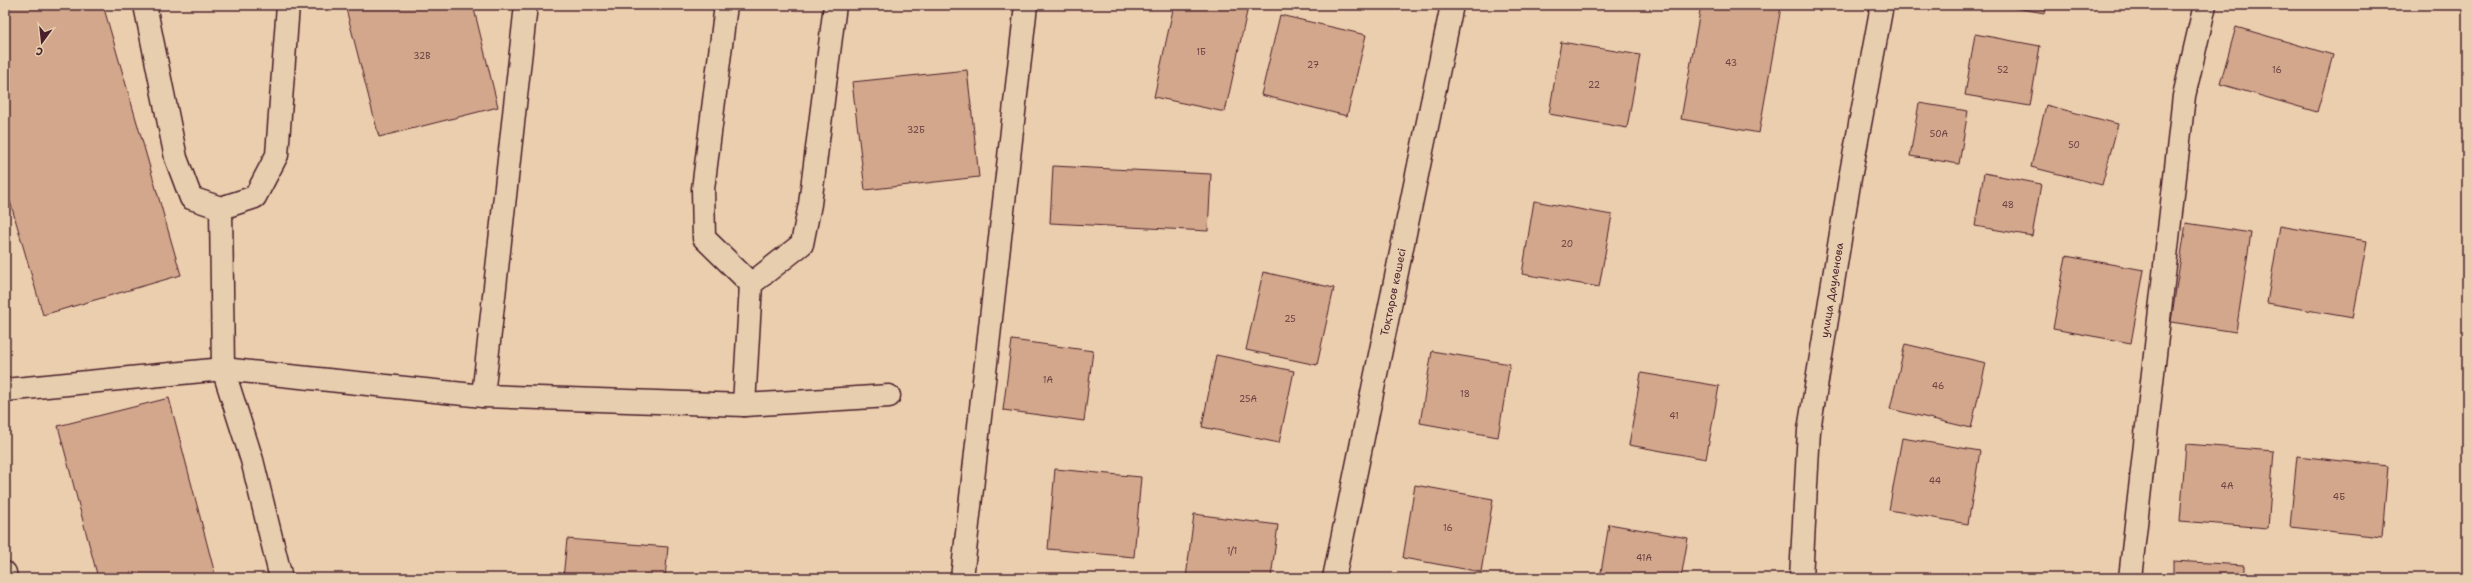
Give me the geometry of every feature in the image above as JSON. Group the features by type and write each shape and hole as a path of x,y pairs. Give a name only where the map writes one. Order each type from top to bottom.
{"street":[{"path":"145,5 176,158 191,198 221,208 255,197 276,154 288,5"},
{"path":"483,396 526,5"},
{"path":"726,5 703,189 704,238 751,284"},
{"path":"744,405 751,284 802,244 810,204 835,5"},
{"path":"962,578 1026,5"},
{"name":"Тоқтаров көшесі","path":"1334,578 1452,5"},
{"name":"улица Дауленова","path":"1801,578 1808,430 1850,178 1882,5"},
{"path":"2130,578 2184,96 2205,5"},
{"path":"221,208 223,369 252,460 281,578"},
{"path":"5,390 223,369 483,396 744,405 889,396"},
{"path":"5,574 6,578"}],"building":[{"path":"5,5 103,5 181,275 43,315 5,184"},
{"path":"345,5 473,5 498,107 379,137"},
{"path":"881,5 908,5 881,9"},
{"path":"1174,5 1237,5 1248,7 1225,112 1154,97"},
{"path":"1701,5 1768,5 1781,7 1759,133 1681,119"},
{"path":"1996,5 2046,5 2045,13"},
{"path":"1280,15 1366,35 1347,116 1261,95"},
{"path":"2236,27 2333,55 2317,112 2220,84"},
{"path":"1975,34 2040,46 2030,106 1965,95"},
{"path":"1561,42 1640,55 1627,128 1549,114"},
{"path":"967,70 979,177 865,190 852,82"},
{"path":"1919,103 1968,111 1959,164 1910,156"},
{"path":"2046,105 2118,124 2102,185 2031,167"},
{"path":"1053,166 1211,174 1208,231 1050,223"},
{"path":"1984,173 2041,184 2032,236 1975,226"},
{"path":"1534,201 1612,215 1599,287 1522,274"},
{"path":"2186,223 2251,233 2236,332 2171,322"},
{"path":"2280,226 2367,241 2353,318 2267,303"},
{"path":"2066,256 2144,270 2131,343 2053,329"},
{"path":"1263,272 1334,288 1317,365 1246,350"},
{"path":"1012,340 1093,351 1084,421 1003,410"},
{"path":"1905,344 1986,363 1971,428 1890,409"},
{"path":"1432,351 1510,364 1498,437 1420,423"},
{"path":"1216,355 1294,371 1279,443 1202,427"},
{"path":"1641,373 1719,386 1706,459 1629,445"},
{"path":"169,398 216,578 98,578 58,426"},
{"path":"1902,438 1980,451 1968,524 1889,510"},
{"path":"2186,444 2274,451 2268,528 2180,521"},
{"path":"2297,456 2388,466 2382,537 2290,527"},
{"path":"1055,469 1141,477 1134,557 1048,549"},
{"path":"1415,485 1493,499 1481,572 1403,558"},
{"path":"1194,514 1278,525 1271,578 1186,578"},
{"path":"1609,524 1688,538 1681,578 1600,578"},
{"path":"567,539 668,547 665,578 563,578"},
{"path":"2173,561 2244,565 2244,578 2173,578"}]}
